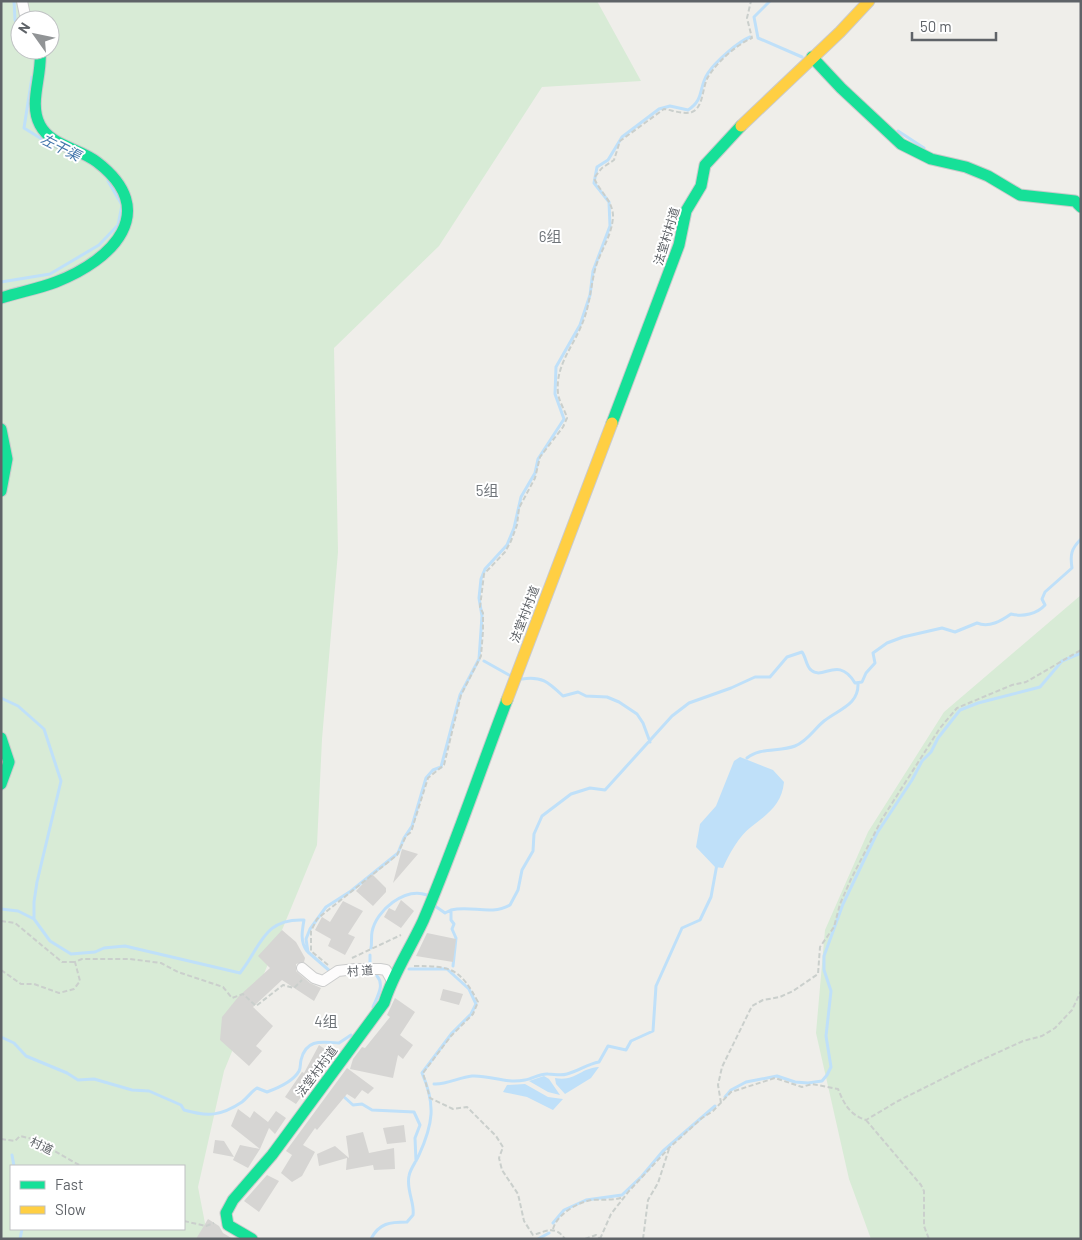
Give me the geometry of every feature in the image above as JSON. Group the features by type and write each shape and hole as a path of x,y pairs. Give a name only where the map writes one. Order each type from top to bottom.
{"street":[{"name":"法堂村村道","path":"226,1213 233,1200 272,1155 315,1094 384,1003 391,979 402,964 423,920 679,245 686,211 701,186 705,165 758,108 869,1"},
{"path":"812,57 847,94 901,144 931,159 966,167 988,176 1020,195 1075,202 1081,207"},
{"path":"1,298 63,279 98,259 119,241 126,229 128,220 126,197 114,175 92,158 47,133 40,124 36,104 43,60"},
{"path":"1,429 7,459 1,491"},
{"path":"1,738 9,762 1,784"},
{"name":"村 道","path":"305,971 322,981 334,973 346,970 380,968 386,970 391,979"},
{"path":"226,1213 228,1225 252,1239"}],"path":[{"path":"334,973 311,951 312,927 327,910 397,855 406,836 411,832 428,778 444,765 461,695 481,656 484,631 483,613 480,607 484,574 504,552 511,541 517,525 519,508 535,478 540,457 567,418 558,393 560,366 584,319 592,294 593,277 612,228 610,202 600,191 594,178 602,168 614,160 620,141 650,117 664,109 692,112 698,108 703,86 714,69 739,45 752,38 748,18 750,1"},
{"path":"720,1103 718,1079 729,1050 747,1013 756,1003 786,994 818,974 820,947 834,926 840,904 851,879 882,819 940,728 957,708 1012,685 1026,682 1081,650"},
{"path":"1,921 15,923 62,962 75,962 91,958 130,959 161,963 178,972 223,987 232,998 243,994 256,1006 283,985 294,988 305,971"},
{"path":"346,970 352,958 398,938 404,933"},
{"path":"1,970 21,984 34,984 59,993 74,989 80,981 75,962"},
{"path":"402,964 452,969 471,989 478,1002 477,1008 451,1036 423,1072 430,1098 453,1109 467,1107 496,1136 503,1147 499,1158 502,1170 518,1194 526,1228 533,1236 553,1229 561,1216 580,1204 625,1196"},
{"path":"866,1120 898,1101 966,1067 1023,1041 1042,1036 1055,1028 1072,1010 1081,991"},
{"path":"585,1239 596,1235 600,1239 610,1214 625,1196 669,1148 731,1092 775,1078 802,1087 812,1084 838,1089 844,1103 856,1117 866,1120 921,1185 924,1192 924,1226 929,1239"},
{"name":"村道","path":"1,1139 15,1141 20,1136 33,1139 79,1165"},
{"path":"643,1239 648,1200 658,1183 669,1148"},
{"path":"185,1221 206,1226 226,1213"},
{"path":"553,1229 558,1231 565,1239"}],"green space":[{"path":"1,1 597,1 641,81 542,87 439,246 334,348 338,552 322,739 317,845 224,1071 198,1187 208,1239 1,1239"},
{"path":"1081,595 1081,1239 871,1239 849,1179 816,1033 825,930 868,832 944,712"}],"water":[{"path":"740,757 773,770 784,782 783,790 773,808 738,840 723,868 715,867 696,847 700,824 716,806 734,761"},
{"path":"599,1067 591,1078 565,1094 556,1084 555,1078 573,1077 592,1068"},
{"path":"544,1076 549,1079 560,1095 548,1092 529,1081"},
{"path":"525,1084 548,1097 563,1099 553,1110 527,1097 503,1092 507,1085"}],"building":[{"path":"402,849 418,854 393,883"},
{"path":"372,874 386,888 386,892 373,906 356,891"},
{"path":"401,900 414,911 401,928 384,917 389,908 395,911"},
{"path":"343,901 363,911 348,934 355,937 345,955 328,946 331,939 315,930 322,917 330,922"},
{"path":"282,930 296,942 305,958 304,962 296,964 296,971 310,983 321,988 314,1001 282,980 253,1007 273,1026 256,1046 262,1051 249,1066 220,1040 222,1017 239,996 270,968 258,956"},
{"path":"427,933 456,939 453,962 416,956"},
{"path":"443,989 463,994 459,1005 440,1000"},
{"path":"395,998 415,1012 400,1035 413,1045 403,1059 398,1055 393,1078 350,1069 353,1059 362,1047 365,1048 390,1017 387,1015"},
{"path":"319,1045 332,1054 296,1104 285,1097 302,1072 304,1073"},
{"path":"347,1068 374,1088 368,1094 362,1090 355,1099 347,1094 317,1130 315,1128 303,1145 315,1152 302,1176 292,1182 281,1173 292,1155 286,1151"},
{"path":"238,1109 250,1118 254,1111 268,1122 276,1111 286,1118 275,1134 269,1128 260,1149 231,1126"},
{"path":"404,1125 406,1142 387,1144 383,1128"},
{"path":"363,1132 369,1153 394,1148 395,1169 374,1170 373,1165 346,1170 347,1158 319,1166 317,1154 335,1146 349,1158 346,1136"},
{"path":"215,1140 224,1141 234,1157 213,1153"},
{"path":"240,1145 260,1149 248,1168 233,1160"},
{"path":"267,1175 279,1181 259,1212 244,1201"},
{"path":"208,1219 219,1226 223,1233 233,1239 196,1239"}],"waterway":[{"name":"左干渠","path":"14,1 14,10"},
{"path":"770,1 754,17 758,38 802,57"},
{"path":"331,972 308,952 306,939 310,929 326,907 351,891 398,853 404,838 412,826 426,778 433,770 441,767 460,695 479,659 482,616 479,598 481,579 485,569 507,545 514,528 521,497 535,473 538,459 564,419 555,394 556,367 580,325 590,295 593,271 610,226 609,202 594,183 597,167 608,160 622,137 659,109 670,106 688,110 693,106 697,102 705,78 712,68 734,47 750,37"},
{"name":"左干渠","path":"32,77 24,128 45,141"},
{"path":"898,131 924,148"},
{"name":"左干渠","path":"1,282 50,274 99,245 118,225 122,205 108,181"},
{"path":"453,966 456,938 452,929 454,924 451,920 451,910 495,910 510,905 518,890 522,870 533,851 534,834 542,816 571,794 590,788 605,790 672,716 689,703 755,677 770,677 787,657 802,652 809,668 816,673 837,669 849,675 855,683 862,682 866,673 875,663 873,653 887,643 903,637 942,628 955,632 977,623 986,625 995,623 1011,614 1025,615 1034,613 1045,605 1042,599 1045,592 1072,568 1072,552 1081,539"},
{"path":"725,1097 731,1090 746,1082 777,1076 795,1082 808,1083 822,1081 827,1075 831,1067 826,1036 831,991 824,970 824,956 843,904 877,833 912,780 922,761 931,752 938,738 960,710 978,703 1040,687 1062,661 1081,653"},
{"path":"484,661 509,675"},
{"path":"522,679 540,679 563,696 578,692 586,696 607,697 619,702 637,714 643,723 650,742"},
{"path":"747,758 758,752 789,748 804,741 824,721 852,702 858,683"},
{"path":"1,698 18,706 44,729 61,781 34,902 34,919 50,941 71,954 95,952 104,948 125,946 240,973 264,936 271,929 290,921 304,920 302,940 307,951"},
{"path":"434,1084 472,1076 518,1081 545,1074 567,1074 599,1062 608,1046 626,1050 631,1041 653,1031 656,986 682,928 700,920 711,897 717,864"},
{"path":"371,948 375,924 385,909 401,897 418,893 427,895"},
{"path":"435,906 445,913 451,910"},
{"path":"1,909 18,911 34,919"},
{"path":"370,955 370,962"},
{"path":"371,1239 386,1224 407,1222 413,1215 408,1181 424,1144 431,1114 429,1095 422,1073 452,1033 471,1014 476,1004 469,989 447,969 409,969"},
{"path":"373,1007 380,987 377,976"},
{"path":"1,1037 14,1043 26,1056 67,1073 78,1080 94,1079 132,1090 149,1091 181,1105 184,1110 200,1114 214,1114 234,1107 257,1088 267,1092 285,1084 299,1071 303,1053 311,1045 321,1042 339,1043 351,1035"},
{"path":"343,1096 353,1105 362,1104 372,1110 414,1112 420,1125 415,1138 416,1161"},
{"path":"553,1223 564,1210 586,1200 622,1195 642,1176 663,1151 715,1106"},
{"path":"12,1155 14,1165"},
{"path":"20,1239 22,1230"},
{"path":"538,1239 549,1233"}],"traffic: fast":[{"path":"812,57 841,88 901,144 931,159 966,167 988,176 1020,195 1075,201 1081,207"},
{"path":"1,298 42,287 77,273 111,247 122,232 127,216 126,198 116,180 90,157 51,138 40,125 35,107 40,60"},
{"path":"612,423 679,245 686,211 701,186 705,165 741,126"},
{"path":"1,429 7,459 1,491"},
{"path":"252,1239 228,1225 226,1213 233,1200 272,1155 384,1003 434,894 507,700"},
{"path":"1,738 9,762 1,784"}],"traffic: slow":[{"path":"741,126 840,32 869,1"},
{"path":"507,700 612,423"}],"district":[{"name":"6组","path":"550,236"},
{"name":"5组","path":"487,490"},
{"name":"4组","path":"326,1021"}]}
